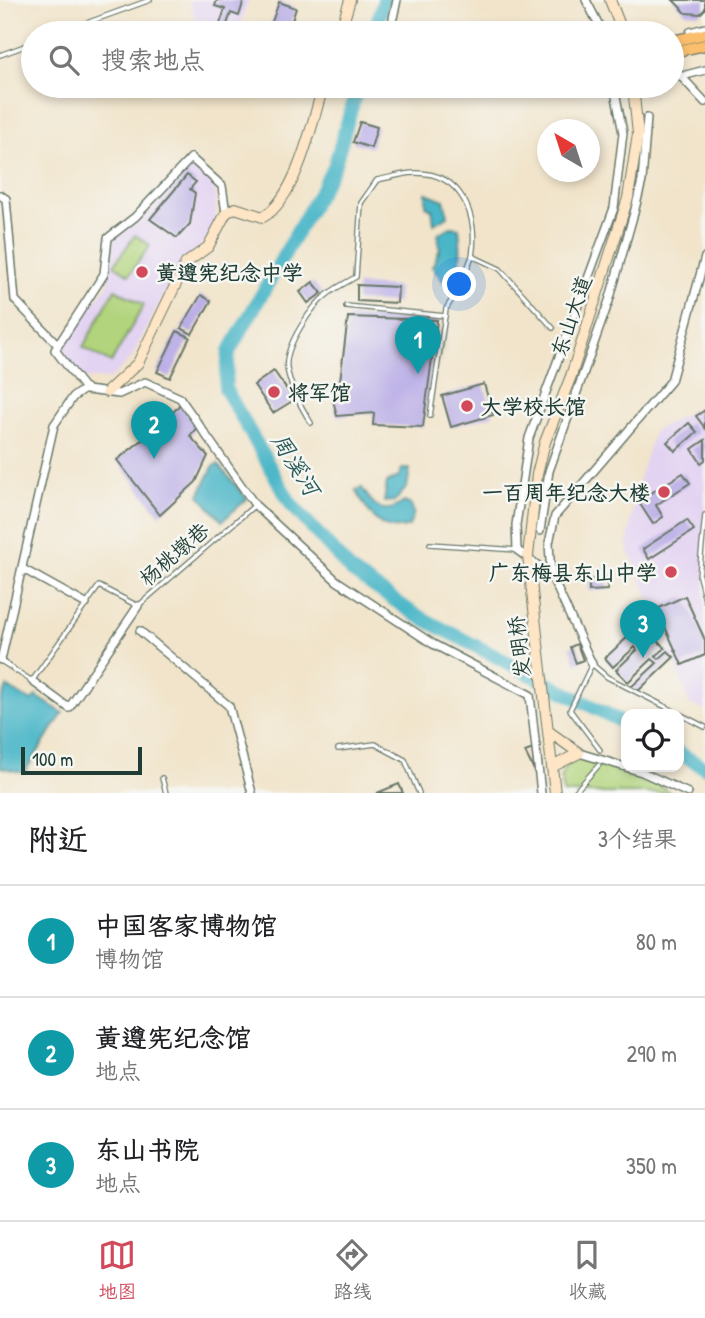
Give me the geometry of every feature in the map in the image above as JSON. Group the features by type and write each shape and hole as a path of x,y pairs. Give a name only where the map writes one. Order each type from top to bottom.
{"main road":[{"path":"344,21 350,0"},
{"path":"610,0 618,21"},
{"path":"684,38 705,34"},
{"path":"684,49 705,45"},
{"path":"107,392 138,363 186,263 208,247 226,213 235,208 263,217 279,204 302,155 319,98"},
{"name":"东山大道","path":"527,556 537,474 545,442 576,363 628,198 638,134 634,98"},
{"name":"发明桥","path":"527,556 555,793"},
{"path":"548,731 579,753 552,767"}],"street":[{"path":"393,18 397,0"},
{"path":"586,0 597,21"},
{"path":"690,32 705,28"},
{"path":"686,75 705,70"},
{"path":"684,80 705,102"},
{"path":"551,575 517,550 516,525 529,438 614,208 622,134 616,98"},
{"path":"540,531 550,471 610,298 634,213 642,181 647,118"},
{"path":"226,213 222,186 191,158 135,217 108,238 104,274 55,350 86,390 119,394 145,382 180,398 255,505 362,600 433,644 530,695 541,793"},
{"path":"0,195 6,199 15,300 58,345"},
{"path":"592,664 551,575 549,543 555,516 671,381 705,257"},
{"path":"0,661 54,425 73,397 86,387"},
{"path":"23,569 86,604"},
{"path":"32,681 69,708 138,606"},
{"path":"140,631 229,706 252,793"},
{"path":"579,753 642,772 688,793"}],"lane":[{"path":"92,21 150,0"},
{"path":"0,55 21,47"},
{"path":"311,423 300,405 286,366 293,341 311,311 326,295 356,277 360,203 377,180 417,173 448,182 459,192 472,217 472,256 445,316 430,416"},
{"path":"472,256 500,269 554,328"},
{"path":"346,306 445,316"},
{"name":"杨桃墩巷","path":"32,681 99,586 138,606 255,505"},
{"path":"705,515 699,576 705,600"},
{"path":"430,544 517,550"},
{"path":"0,661 32,681"},
{"path":"600,750 570,710 592,664 607,677 705,727"},
{"path":"338,749 375,744 405,760 419,793"},
{"path":"574,793 599,765"},
{"path":"162,778 166,793"}],"shaded area":[{"path":"189,0 249,0 241,21 196,21"},
{"name":"黄遵宪纪念中学","path":"191,165 215,184 216,229 195,252 182,259 132,357 110,379 80,378 61,348 108,284 111,247 118,233 140,222"},
{"name":"广东梅县东山中学","path":"705,404 705,710 689,704 678,669 627,546 637,485 654,431"}],"green space":[{"path":"135,235 150,245 129,275 114,265"},
{"path":"115,289 144,305 111,363 83,347"},
{"path":"579,757 652,781 671,793 563,793 561,778 567,763"}],"water":[{"path":"426,193 444,200 448,216 434,224 432,209 426,206"},
{"path":"451,227 459,228 460,259 456,272 446,284 432,267 440,249 438,234"},
{"path":"218,464 247,499 222,521 199,495 213,467"},
{"path":"402,469 410,469 407,487 395,501 384,502 387,482 399,477"},
{"path":"362,488 374,504 384,509 404,502 411,505 414,513 409,526 390,528 376,520 356,490"},
{"path":"7,687 32,701 36,696 63,713 24,773 0,767 0,703"}],"building":[{"path":"217,0 244,0 239,16 231,13 228,21 221,21 225,9 215,6"},
{"path":"673,0 705,0 705,9 700,14 686,13"},
{"path":"279,2 296,8 292,21 272,21"},
{"path":"360,122 377,127 371,148 353,142"},
{"path":"187,175 196,182 190,189 195,193 190,224 177,238 150,219"},
{"path":"313,282 322,293 308,303 300,292"},
{"path":"357,285 398,287 397,303 357,301"},
{"path":"201,295 211,301 192,334 181,328"},
{"path":"348,317 437,320 423,427 373,425 374,413 337,416 333,400 339,389"},
{"path":"177,331 190,337 170,378 157,372"},
{"name":"将军馆","path":"274,371 294,400 273,413 254,385"},
{"name":"大学校长馆","path":"484,384 493,415 451,427 442,396"},
{"path":"180,404 197,427 190,436 208,456 196,482 160,515 117,460 166,421"},
{"path":"705,410 705,428 696,416"},
{"path":"689,423 697,432 675,451 667,442"},
{"path":"705,440 705,460 701,463 692,449"},
{"name":"一百周年纪念大楼","path":"683,473 690,483 656,505 663,517 653,524 638,501"},
{"path":"687,520 694,530 649,559 643,549"},
{"path":"607,576 608,590 589,591 589,580"},
{"path":"685,596 705,640 705,655 682,665 657,609"},
{"path":"642,624 650,632 640,641 643,645 653,636 665,648 656,656 659,659 668,651 674,657 636,693 631,687 657,663 652,659 628,682 616,670 637,650 635,647 613,667 605,658"},
{"path":"577,644 583,660 576,663 570,647"},
{"path":"533,749 534,770 525,752"},
{"path":"399,784 403,793 377,793"}],"waterway":[{"name":"周溪河","path":"378,21 384,0"},
{"name":"周溪河","path":"354,98 334,167 229,352 225,388 291,504 351,571 416,615 621,721"},
{"name":"周溪河","path":"684,756 705,768"}],"place":[{"name":"黄遵宪纪念中学","path":"142,272"},
{"name":"中国客家博物馆","path":"418,374"},
{"name":"将军馆","path":"274,392"},
{"name":"大学校长馆","path":"467,406"},
{"name":"黄遵宪纪念馆","path":"154,459"},
{"name":"一百周年纪念大楼","path":"664,492"},
{"name":"广东梅县东山中学","path":"671,572"},
{"name":"东山书院","path":"643,658"}]}
